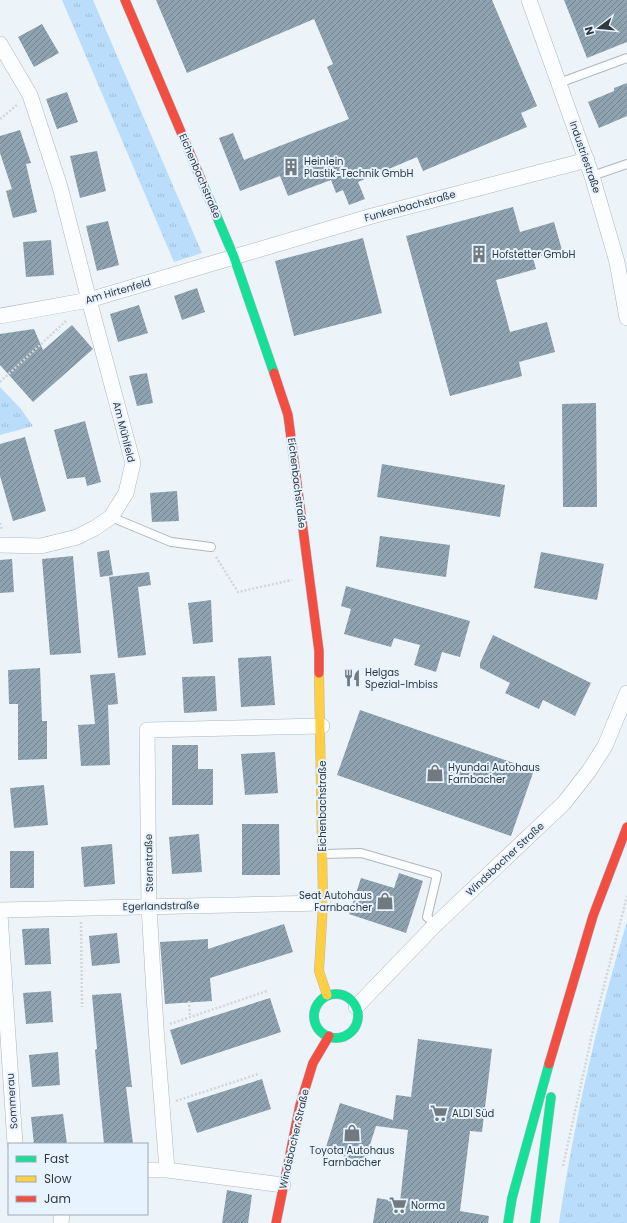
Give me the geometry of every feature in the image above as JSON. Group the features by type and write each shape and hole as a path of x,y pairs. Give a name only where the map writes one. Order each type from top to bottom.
{"street":[{"name":"Eichenbachstraße","path":"125,0 234,257 288,415 319,651 322,726 323,854 323,903 320,971 327,996"},
{"name":"Industriestraße","path":"529,0 592,176 617,262 627,318"},
{"name":"Am Mühlfeld","path":"0,44 30,95 60,187 133,462 126,493 111,517 95,528 77,537 41,546 0,545"},
{"name":"Funkenbachstraße","path":"234,257 372,216 587,160"},
{"name":"Am Hirtenfeld","path":"0,316 89,300 234,257"},
{"name":"Windsbacher Straße","path":"356,1007 435,925 564,803 589,771 605,746 627,693"},
{"name":"Sternstraße","path":"168,1170 156,1028 150,906 147,730 322,726"},
{"path":"508,1223 512,1198 558,1030 593,916 627,827"},
{"name":"Egerlandstraße","path":"0,910 323,903"},
{"name":"Sommerau","path":"0,914 15,1143"},
{"path":"341,994 353,1001 356,1007 358,1014 354,1028 343,1036 329,1036 322,1033 315,1020 317,1006 327,996 341,994"},
{"path":"535,1223 541,1186 558,1030"},
{"name":"Windsbacher Straße","path":"276,1223 300,1105 313,1063 329,1036"},
{"path":"148,1170 168,1170 283,1185"}],"lane":[{"path":"559,83 627,58"},
{"path":"592,176 627,164"},
{"path":"111,517 171,542 211,548"},
{"path":"323,854 361,853 437,875 427,917 435,925"}],"path":[{"path":"0,119 30,95"},
{"path":"0,382 89,300"},
{"path":"211,548 223,571 238,592 309,576"},
{"path":"563,1168 595,1020 627,896"},
{"path":"81,908 82,1007"},
{"path":"156,1028 267,991"},
{"path":"189,1000 190,1017"},
{"path":"162,1105 258,1074"}],"green space":[{"path":"62,0 93,0 202,253 174,262"},
{"path":"0,387 21,409 33,426 0,435"},
{"path":"627,922 627,1223 559,1223 587,1071"}],"building":[{"path":"156,0 492,0 537,106 521,113 527,127 423,171 417,157 358,182 365,199 349,205 343,190 336,193 331,180 288,196 280,176 240,191 219,138 233,133 244,160 349,119 327,67 333,64 314,19 187,73"},
{"path":"564,0 627,0 627,42 587,58"},
{"path":"42,24 59,53 34,67 18,37"},
{"path":"627,83 627,116 599,128 588,102 614,91 614,88"},
{"path":"67,92 78,122 57,129 46,99"},
{"path":"20,130 31,163 26,164 37,212 13,218 6,191 12,189 0,153 0,136"},
{"path":"97,151 106,191 80,198 70,156"},
{"path":"513,207 520,232 554,222 562,250 533,258 536,269 496,280 510,332 547,322 555,352 519,362 522,376 450,396 406,236"},
{"path":"108,221 119,265 97,271 86,226"},
{"path":"363,238 382,313 294,336 275,261"},
{"path":"51,240 54,275 26,277 23,242"},
{"path":"197,288 205,312 182,320 174,296"},
{"path":"139,305 148,333 118,342 110,314"},
{"path":"72,325 93,349 33,402 0,365 0,334 34,329 43,350"},
{"path":"147,373 153,403 137,406 129,376"},
{"path":"596,403 597,507 563,507 562,404"},
{"path":"85,421 101,482 87,486 85,477 67,479 54,430"},
{"path":"25,437 46,511 13,521 0,476 0,444"},
{"path":"382,464 505,485 500,517 377,497"},
{"path":"177,491 179,521 152,522 150,493"},
{"path":"380,536 450,545 446,577 376,567"},
{"path":"109,550 113,575 100,577 97,552"},
{"path":"541,552 604,564 597,600 534,588"},
{"path":"73,556 81,653 50,655 42,559"},
{"path":"12,559 14,592 0,593 0,560"},
{"path":"149,572 151,585 138,587 146,655 118,658 109,577"},
{"path":"346,586 470,621 460,657 442,652 436,672 414,665 420,645 394,638 391,647 344,634 351,609 341,606"},
{"path":"211,600 213,642 193,644 188,603"},
{"path":"493,635 591,683 575,716 543,700 539,709 505,693 510,683 480,668 480,663"},
{"path":"271,656 275,705 241,707 238,658"},
{"path":"40,668 42,721 47,721 47,759 18,760 18,704 9,704 8,670"},
{"path":"115,673 118,704 108,705 110,765 81,766 78,725 95,724 90,675"},
{"path":"215,676 217,711 184,713 182,677"},
{"name":"Hyundai Autohaus Farnbacher","path":"360,710 534,770 511,836 337,775"},
{"path":"172,745 198,745 198,769 213,769 213,805 172,805"},
{"path":"275,752 278,793 245,795 241,754"},
{"path":"44,785 48,825 14,828 10,788"},
{"path":"242,824 279,824 280,875 242,875"},
{"path":"199,834 202,872 172,874 169,837"},
{"path":"112,844 115,884 84,887 81,847"},
{"path":"10,851 34,851 34,888 10,888"},
{"name":"Seat Autohaus Farnbacher","path":"399,873 423,881 406,933 349,914 361,878 394,888"},
{"path":"284,924 293,952 210,978 212,1001 165,1004 160,942 208,939 208,949"},
{"path":"49,928 51,964 25,965 22,929"},
{"path":"117,933 120,963 92,966 89,936"},
{"path":"51,991 53,1022 26,1024 23,993"},
{"path":"121,993 132,1087 126,1087 133,1143 104,1143 95,1050 97,1049 92,995"},
{"path":"270,998 281,1032 181,1065 170,1030"},
{"name":"ALDI Süd","path":"418,1039 492,1049 482,1132 470,1131 460,1211 489,1216 488,1223 373,1223 377,1198 400,1202 408,1130 376,1126 364,1163 325,1150 340,1103 393,1120 396,1095 411,1097"},
{"path":"58,1052 60,1085 32,1087 29,1055"},
{"path":"262,1079 271,1109 197,1133 187,1103"},
{"path":"63,1114 67,1143 34,1143 31,1117"},
{"path":"227,1190 252,1195 248,1223 222,1223"}],"traffic: fast":[{"path":"203,184 234,257 274,373"},
{"path":"336,994 348,998 354,1004 358,1016 354,1028 348,1034 336,1038 324,1034 318,1028 314,1016 318,1004 324,998 336,994"},
{"path":"508,1223 512,1198 549,1064"},
{"path":"535,1223 551,1097"}],"traffic: slow":[{"path":"319,673 323,903 319,971 327,995"}],"traffic: jam":[{"path":"125,0 203,184"},
{"path":"274,373 288,415 319,651 319,673"},
{"path":"549,1064 593,916 627,827"},
{"path":"276,1223 300,1105 313,1063 329,1036"}],"place":[{"name":"Heinlein Plastik-Technik GmbH","path":"291,167"},
{"name":"Hofstetter GmbH","path":"479,254"},
{"name":"Helgas Spezial-Imbiss","path":"352,678"},
{"name":"Hyundai Autohaus Farnbacher","path":"435,773"},
{"name":"Seat Autohaus Farnbacher","path":"385,901"},
{"name":"ALDI Süd","path":"439,1113"},
{"name":"Toyota Autohaus Farnbacher","path":"352,1133"},
{"name":"Norma","path":"398,1205"}]}
